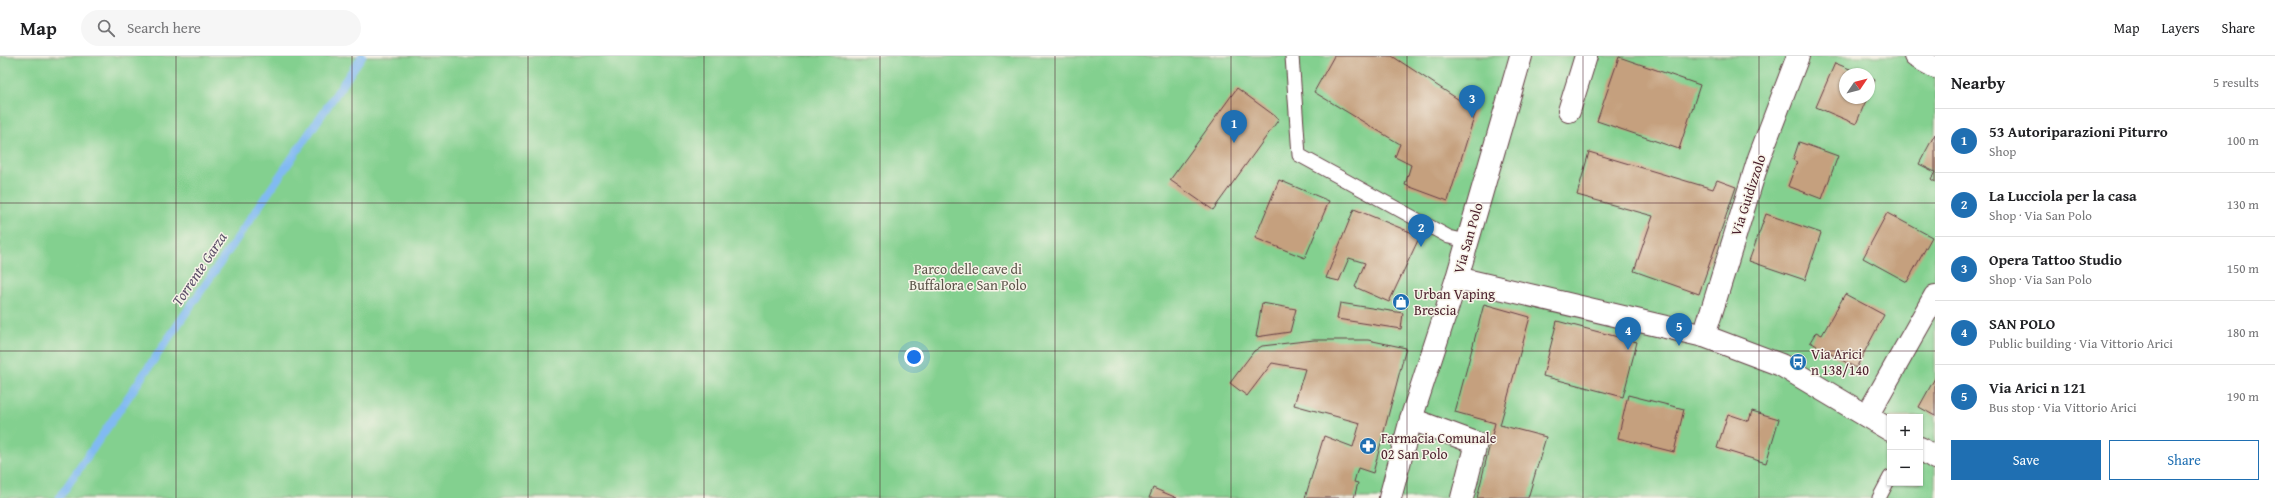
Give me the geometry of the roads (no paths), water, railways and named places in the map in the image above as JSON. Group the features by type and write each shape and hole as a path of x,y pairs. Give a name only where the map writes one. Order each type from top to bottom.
{"street":[{"name":"Via San Polo","path":"1390,498 1411,419 1457,278 1521,56"},
{"path":"1569,111 1586,56"},
{"name":"Via Guidizzolo","path":"1704,336 1759,158 1798,56"},
{"path":"1915,56 1935,67"},
{"path":"1457,278 1704,336 1781,365 1887,428"},
{"path":"1867,416 1935,296"},
{"path":"1411,419 1476,443 1462,498"},
{"path":"1923,450 1935,458"}],"lane":[{"path":"1292,56 1299,155 1449,237 1467,242"},
{"path":"1879,498 1887,483"}],"waterway":[{"name":"Torrente Garza","path":"59,498 362,56"}],"place":[{"name":"Opera Tattoo Studio","path":"1472,118"},
{"name":"53 Autoriparazioni Piturro","path":"1234,143"},
{"name":"La Lucciola per la casa","path":"1421,247"},
{"name":"Urban Vaping Brescia","path":"1401,302"},
{"name":"Via Arici n 121","path":"1679,346"},
{"name":"SAN POLO","path":"1628,350"},
{"name":"Via Arici n 138/140","path":"1798,362"},
{"name":"Farmacia Comunale 02 San Polo","path":"1368,446"}],"park label":[{"name":"Parco delle cave di Buffalora e San Polo","path":"968,278"}]}
